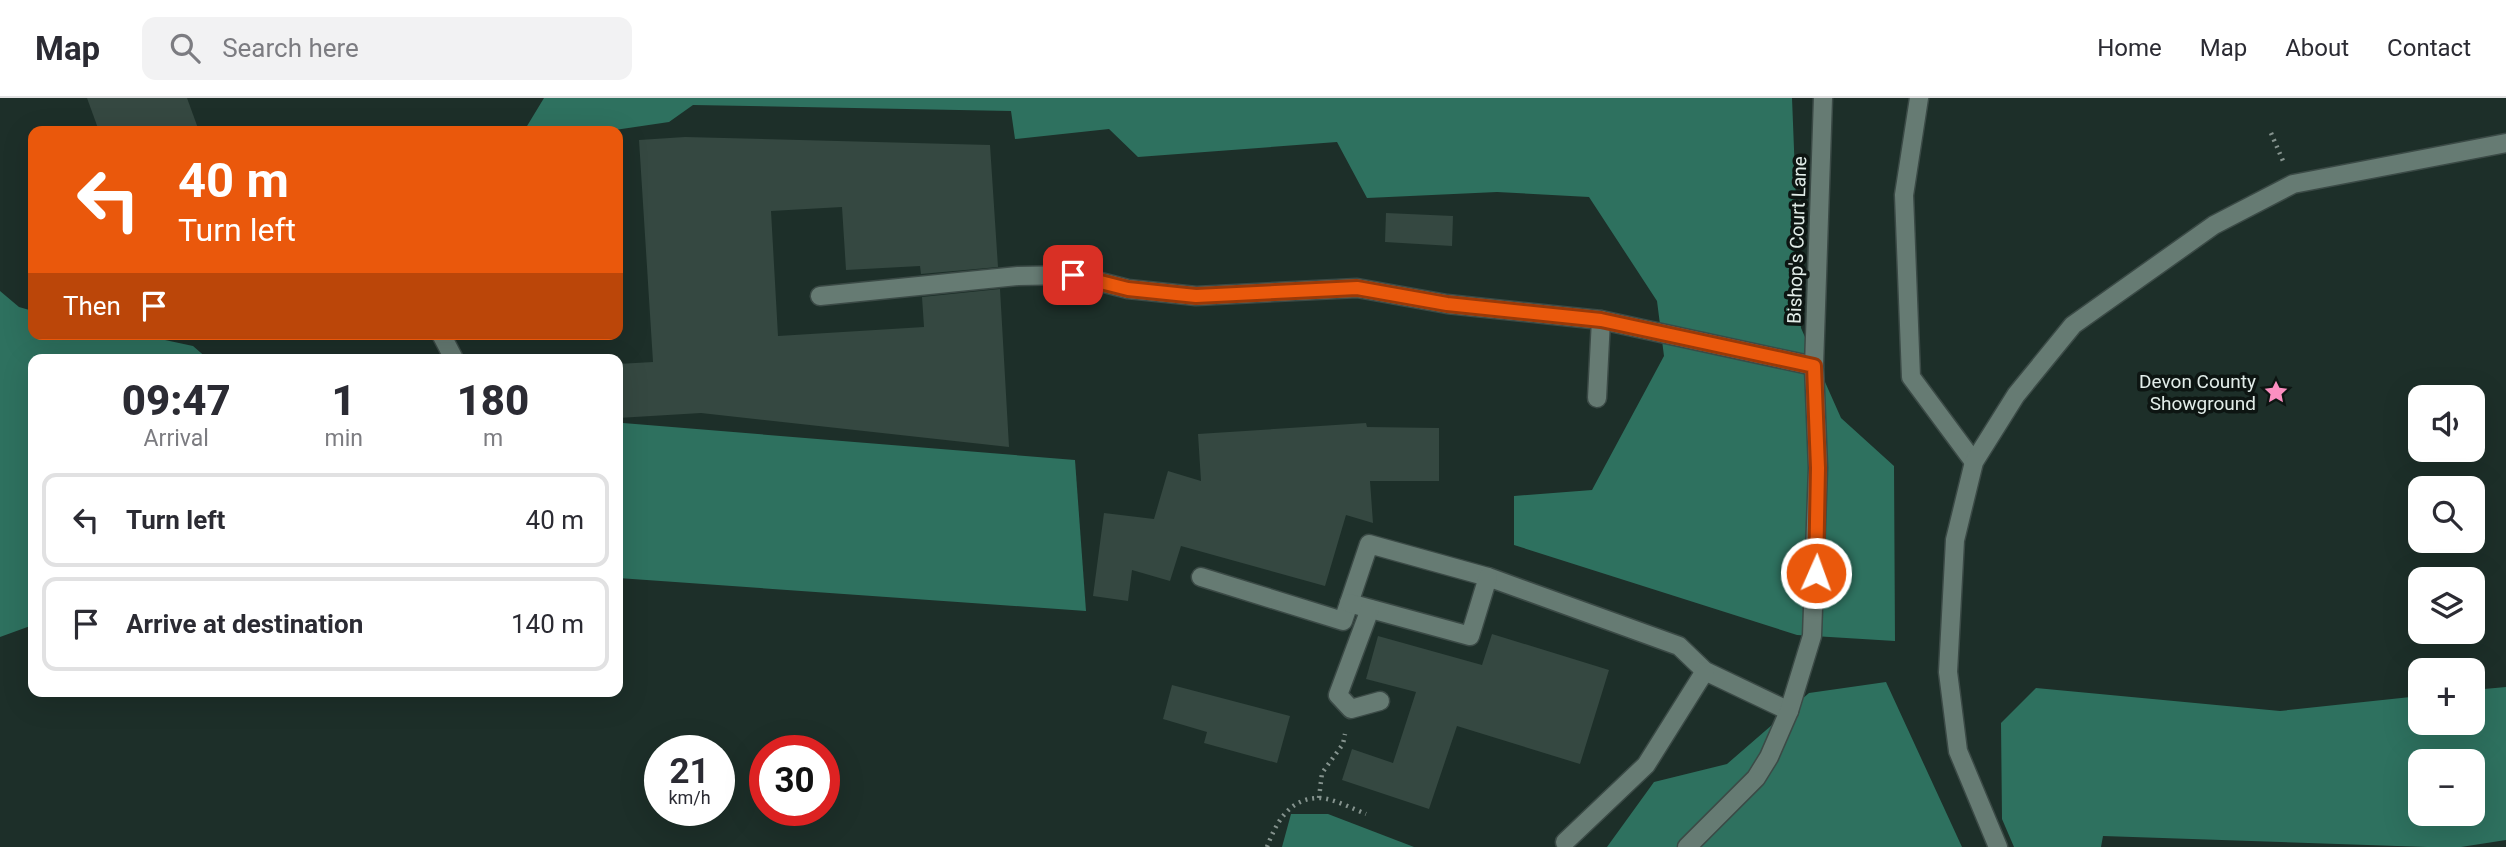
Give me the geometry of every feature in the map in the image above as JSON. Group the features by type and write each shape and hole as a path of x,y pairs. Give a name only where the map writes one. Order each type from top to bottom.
{"street":[{"name":"Bishop's Court Lane","path":"1687,847 1756,778 1769,757 1789,711 1812,636 1818,468 1814,366 1823,98"},
{"path":"1919,98 1904,195 1911,377 1973,461"},
{"path":"1998,847 1958,751 1948,671 1955,540 1973,461 2016,395 2073,325 2214,225 2293,184 2506,143"},
{"path":"820,296 1018,276 1073,275 1128,289 1196,296 1357,288 1447,304 1601,320 1814,366"},
{"path":"1597,398 1601,320"},
{"path":"1201,577 1343,621 1369,544 1488,577 1679,646 1705,671 1789,711"},
{"path":"1349,603 1470,636 1488,577"},
{"path":"1370,609 1338,695 1351,709 1380,701"},
{"path":"1564,842 1646,765 1705,671"}],"path":[{"path":"1319,798 1322,773 1343,744 1351,709"},
{"path":"1267,847 1275,825 1290,807 1319,798 1366,814"}],"green space":[{"path":"544,98 1792,98 1801,328 1841,418 1894,466 1895,641 1797,635 1514,545 1514,496 1592,490 1664,356 1657,301 1589,197 1497,192 1367,198 1337,142 1138,157 1109,129 1015,139 1011,111 693,105 669,122 623,129 623,126 527,126"},
{"path":"0,291 19,307 28,310 28,340 165,340 193,346 202,354 28,354 28,627 0,637"},
{"path":"623,423 1075,460 1086,611 623,578"},
{"path":"1886,682 1962,847 1607,847 1654,782 1727,764 1809,693"},
{"path":"2506,687 2506,840 2461,847 2427,847 2103,836 2101,847 2014,847 2002,819 2001,723 2036,688 2280,711 2408,697 2408,735 2485,735 2485,689"},
{"path":"1291,814 1328,814 1414,847 1282,847"}],"building":[{"path":"87,98 187,98 197,126 97,126"},
{"path":"685,137 990,145 998,267 921,274 920,266 846,270 842,207 771,211 778,336 924,327 922,297 1000,289 1009,447 701,413 623,418 623,364 653,362 639,140"},
{"path":"1386,213 1453,216 1452,246 1385,242"},
{"path":"1366,423 1367,427 1439,428 1439,481 1370,481 1373,523 1346,515 1325,586 1181,546 1170,581 1132,570 1128,601 1093,596 1104,513 1154,519 1168,471 1201,481 1198,434"},
{"path":"1492,634 1609,670 1580,764 1457,726 1429,809 1342,780 1352,749 1393,763 1416,692 1366,679 1378,636 1482,665"},
{"path":"1172,685 1290,716 1277,763 1204,743 1207,732 1163,719"}],"place":[{"name":"Devon County Showground","path":"2276,392"}],"route":[{"path":"1073,275 1128,289 1196,296 1357,288 1447,304 1601,320 1814,366 1818,468 1816,573"}]}
